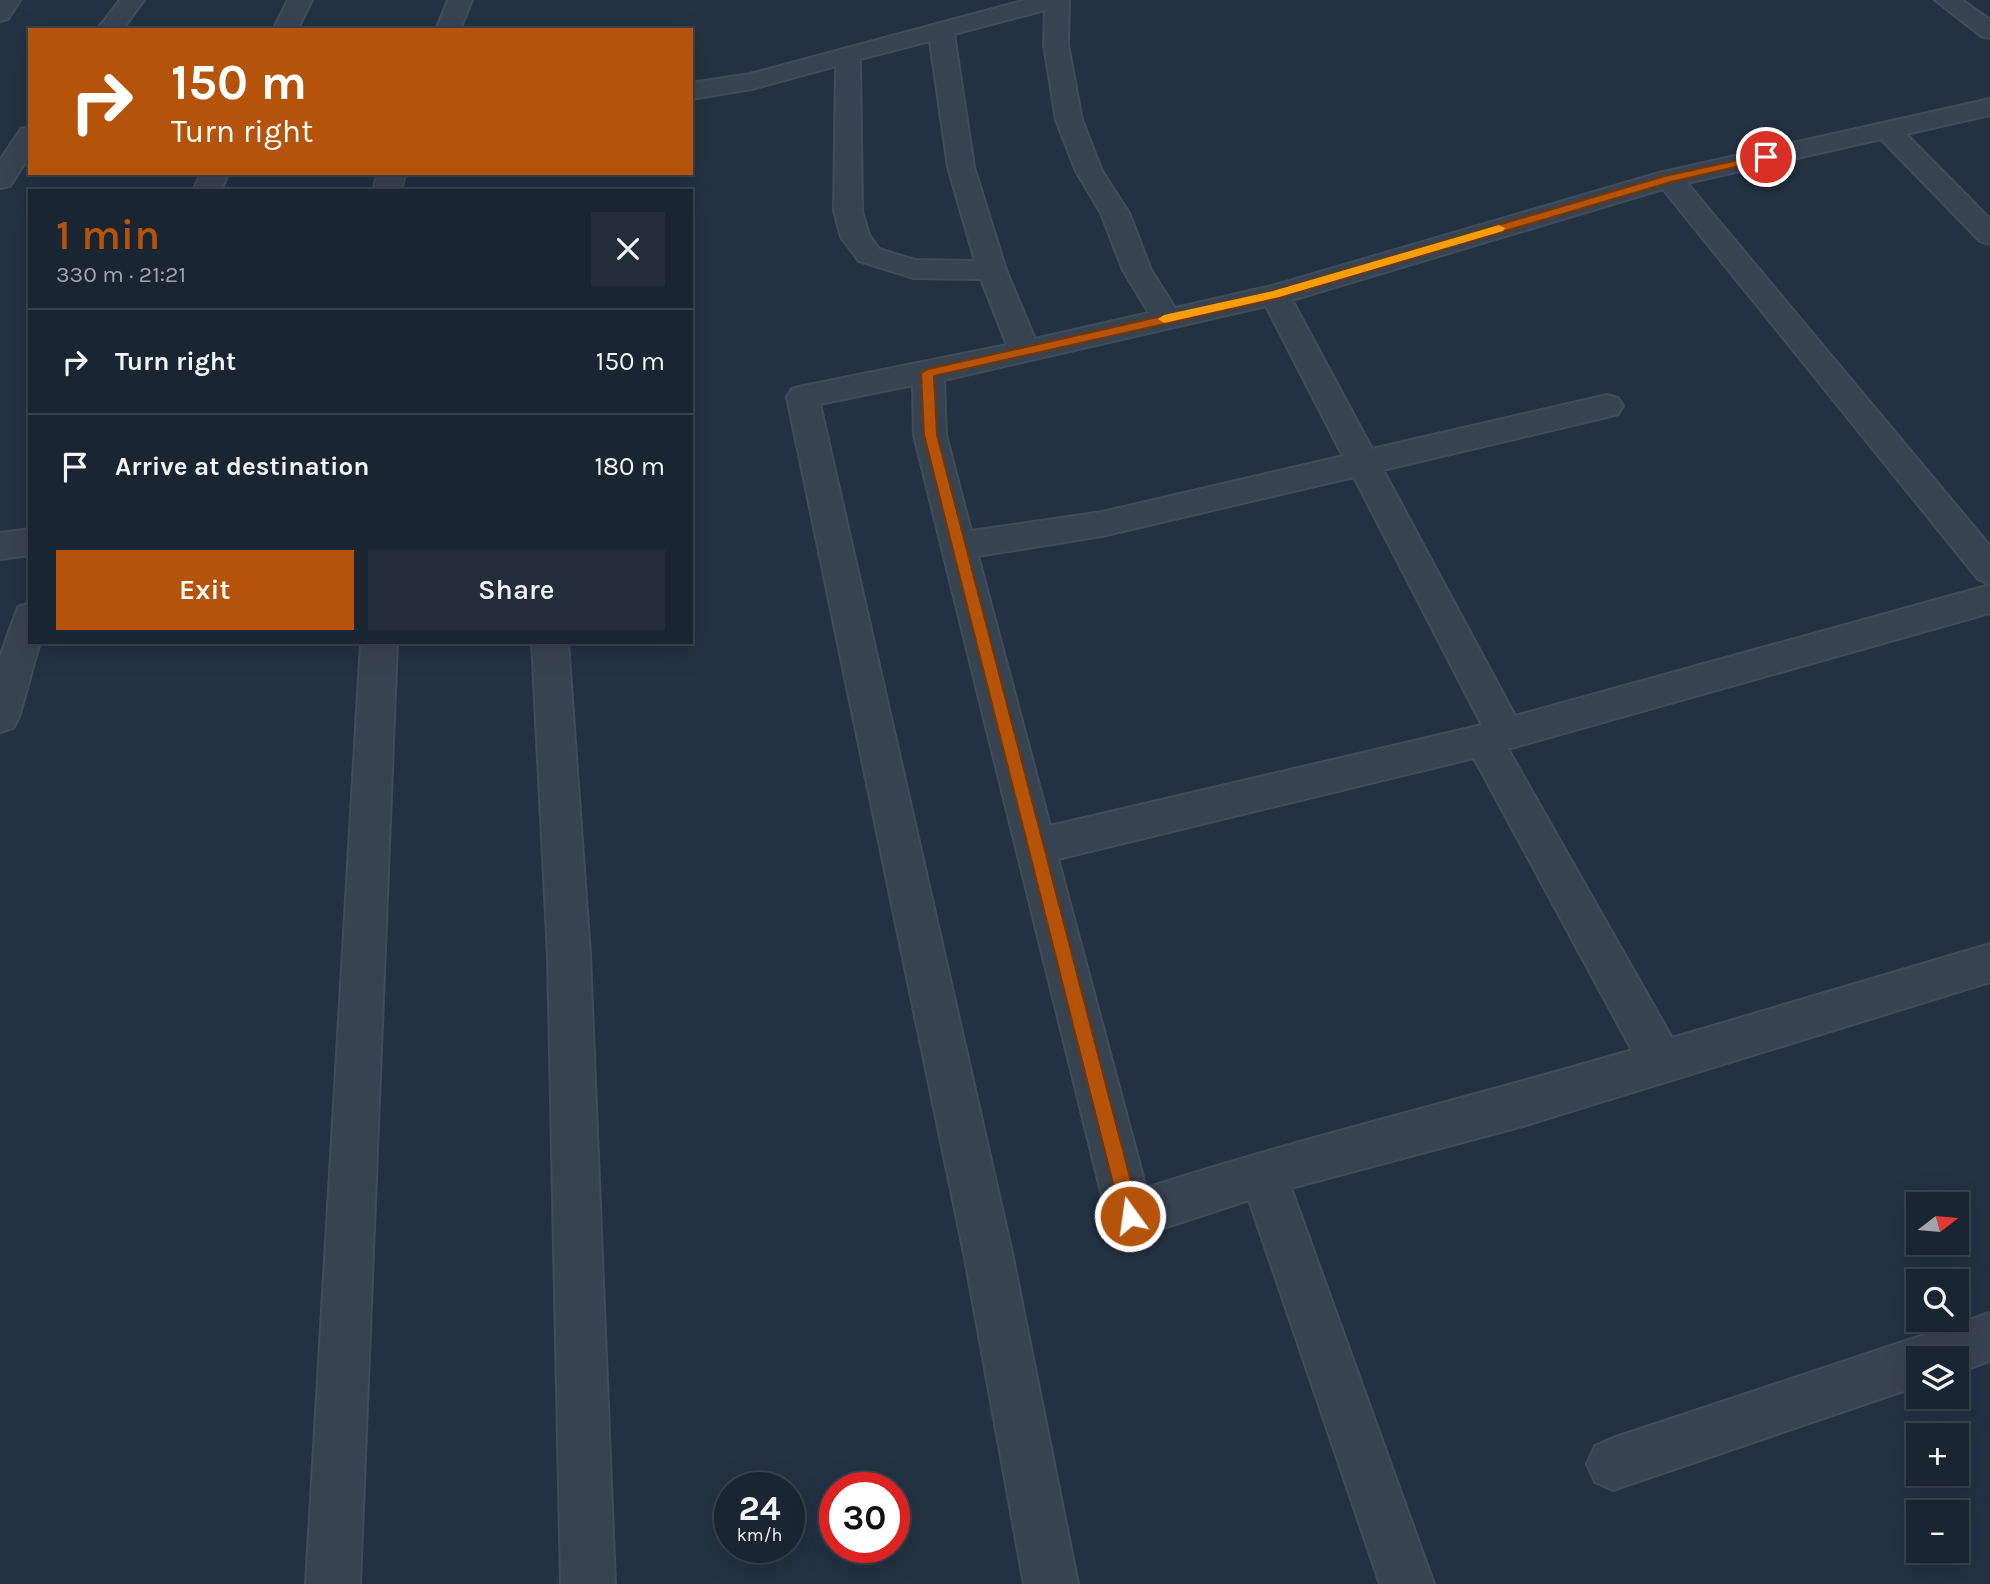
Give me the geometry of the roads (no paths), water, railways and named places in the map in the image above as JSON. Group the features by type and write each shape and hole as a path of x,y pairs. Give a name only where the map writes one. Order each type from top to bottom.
{"street":[{"path":"0,14 8,0"},
{"path":"111,28 132,0"},
{"path":"286,28 300,0"},
{"path":"449,28 460,0"},
{"path":"956,0 951,30 961,167 992,271 1025,351"},
{"path":"693,90 752,81 951,30 1055,0 1056,45 1069,120 1088,171 1115,213 1137,270 1167,319"},
{"path":"1947,0 1990,31"},
{"path":"848,56 848,211 855,237 869,255 914,269 992,271"},
{"path":"1051,1584 988,1253 803,397 1275,295 1669,179 1990,107"},
{"path":"1887,130 1990,235"},
{"path":"0,180 28,138"},
{"path":"1669,179 1990,570"},
{"path":"1275,295 1495,737 1662,1063"},
{"path":"944,368 928,373 930,435 1130,1216 1263,1173 1523,1104 1990,964"},
{"path":"958,546 1102,524 1607,406"},
{"path":"0,547 28,542"},
{"path":"1035,846 1495,737 1990,599"},
{"path":"0,717 28,624"},
{"path":"333,1584 379,644"},
{"path":"550,644 569,955 588,1584"},
{"path":"1263,1173 1406,1584"},
{"path":"1961,1346 1990,1336"},
{"path":"1613,1464 1906,1365"}]}
